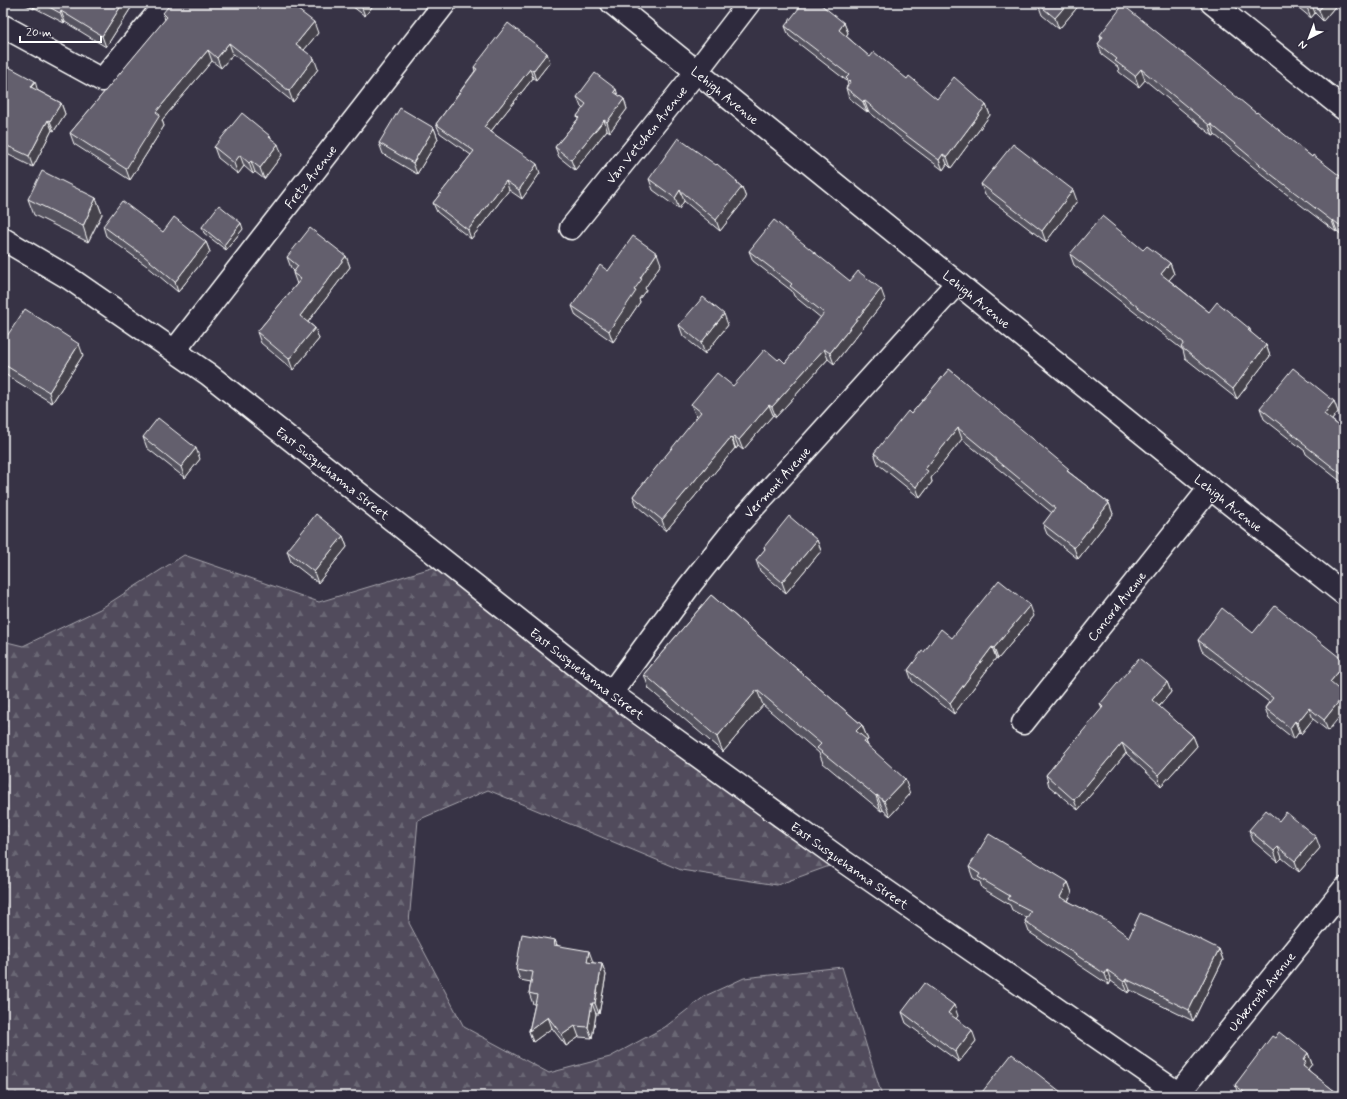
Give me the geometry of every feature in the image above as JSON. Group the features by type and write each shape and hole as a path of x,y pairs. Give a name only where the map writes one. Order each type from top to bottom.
{"street":[{"path":"3,27 102,80 166,3"},
{"name":"Fretz Avenue","path":"175,350 445,3"},
{"name":"Lehigh Avenue","path":"612,3 1210,488 1344,594"},
{"name":"Van Vetchen Avenue","path":"571,228 697,71 749,3"},
{"path":"1212,3 1344,109"},
{"name":"East Susquehanna Street","path":"3,239 69,278 175,350 611,693 843,861 1181,1095"},
{"name":"Vermont Avenue","path":"611,693 690,585 740,522 799,459 957,283"},
{"name":"Concord Avenue","path":"1023,723 1210,488"},
{"name":"Ueberroth Avenue","path":"1181,1095 1344,889"}],"green space":[{"path":"184,555 319,602 448,563 843,861 777,885 681,870 488,790 418,820 409,923 464,1027 549,1073 610,1057 665,1027 705,996 744,978 842,967 882,1096 3,1096 3,641 23,646 100,609"}],"building":[{"path":"42,3 123,3 102,36 61,11 60,13"},
{"path":"171,3 289,3 314,22 296,44 314,58 289,91 229,43 217,58 208,50 156,112 160,115 126,169 70,133 167,17 163,13"},
{"path":"803,3 819,3 844,23 839,30 870,57 874,52 907,79 909,76 937,99 954,77 986,105 947,157 943,154 939,160 898,129 864,100 863,102 846,88 850,82 846,78 849,75 785,26"},
{"path":"1068,3 1055,18 1038,4"},
{"path":"1302,3 1310,3 1307,7"},
{"path":"1311,3 1325,3 1319,10"},
{"path":"1123,5 1256,113 1257,112 1312,157 1313,155 1344,179 1344,229 1272,175 1211,124 1209,125 1141,69 1135,76 1115,61 1117,59 1098,44 1103,37 1100,35"},
{"path":"508,23 547,53 533,71 530,69 484,127 537,164 519,190 506,181 468,230 433,203 474,151 436,124 477,69 474,67"},
{"path":"9,67 35,81 31,87 61,103 50,121 48,120 29,156 3,144 3,72 6,73"},
{"path":"595,73 616,89 614,92 624,99 607,122 604,120 571,160 555,147 579,118 577,116 586,104 577,97"},
{"path":"400,108 434,128 413,163 379,143"},
{"path":"242,113 278,144 260,168 251,161 249,163 240,155 234,163 214,147"},
{"path":"678,138 716,165 717,164 742,187 716,220 680,190 675,198 649,179"},
{"path":"1013,144 1073,190 1042,231 981,184"},
{"path":"42,171 96,198 83,226 28,199"},
{"path":"122,201 163,232 174,217 206,242 175,282 144,256 103,226"},
{"path":"219,205 241,223 224,245 202,227"},
{"path":"1102,216 1143,250 1147,246 1170,263 1161,274 1209,312 1217,302 1250,329 1248,330 1266,345 1233,389 1181,347 1184,343 1070,254"},
{"path":"774,220 850,281 858,271 881,289 830,353 824,349 772,407 769,405 739,440 734,436 732,438 731,437 662,520 633,496 701,412 691,404 717,373 733,386 765,349 778,360 780,358 785,363 824,313 790,286 792,284 749,251"},
{"path":"310,228 346,256 300,316 315,328 289,359 257,332 301,279 293,273 298,266 287,257"},
{"path":"633,236 657,253 640,278 642,279 634,290 636,291 609,331 572,306 600,265 608,271"},
{"path":"703,297 724,314 701,343 679,325"},
{"path":"25,309 79,344 49,392 3,364 3,342"},
{"path":"1293,368 1334,401 1324,414 1344,430 1344,476 1260,408"},
{"path":"949,369 1069,469 1067,471 1109,503 1074,548 1043,524 1055,508 958,428 925,469 928,471 916,487 874,453 908,411 911,414"},
{"path":"158,418 196,448 181,467 143,437"},
{"path":"316,514 343,536 314,572 287,551"},
{"path":"789,516 817,540 782,582 756,560 765,549 764,547"},
{"path":"999,580 1030,605 994,648 992,647 950,703 908,670 941,629 952,638"},
{"path":"711,595 862,725 856,731 866,739 864,742 905,779 884,801 817,748 821,744 757,690 717,737 644,674"},
{"path":"1275,606 1344,661 1344,665 1330,682 1344,695 1324,720 1309,708 1297,723 1295,721 1290,728 1265,708 1273,698 1198,640 1222,608 1253,633"},
{"path":"1139,658 1167,682 1152,700 1193,736 1158,775 1122,743 1074,800 1046,775 1103,707 1100,704"},
{"path":"1266,810 1279,821 1286,812 1316,837 1295,861 1278,847 1274,851 1249,830"},
{"path":"989,834 1068,882 1060,897 1107,921 1129,937 1140,913 1219,949 1189,1010 1126,979 1124,982 1107,970 1105,974 1025,921 1031,911 1008,899 1010,896 978,877 980,874 969,867"},
{"path":"522,934 555,940 554,945 589,951 587,962 602,964 595,1003 592,1003 588,1027 575,1026 562,1035 548,1017 529,1031 537,995 529,993 533,972 516,969"},
{"path":"924,983 954,1005 948,1013 972,1030 955,1052 902,1012"},
{"path":"1279,1032 1308,1053 1303,1060 1306,1062 1303,1066 1341,1096 1249,1096 1235,1085 1272,1036 1275,1038"},
{"path":"1012,1054 1061,1092 1058,1096 979,1096"}]}
